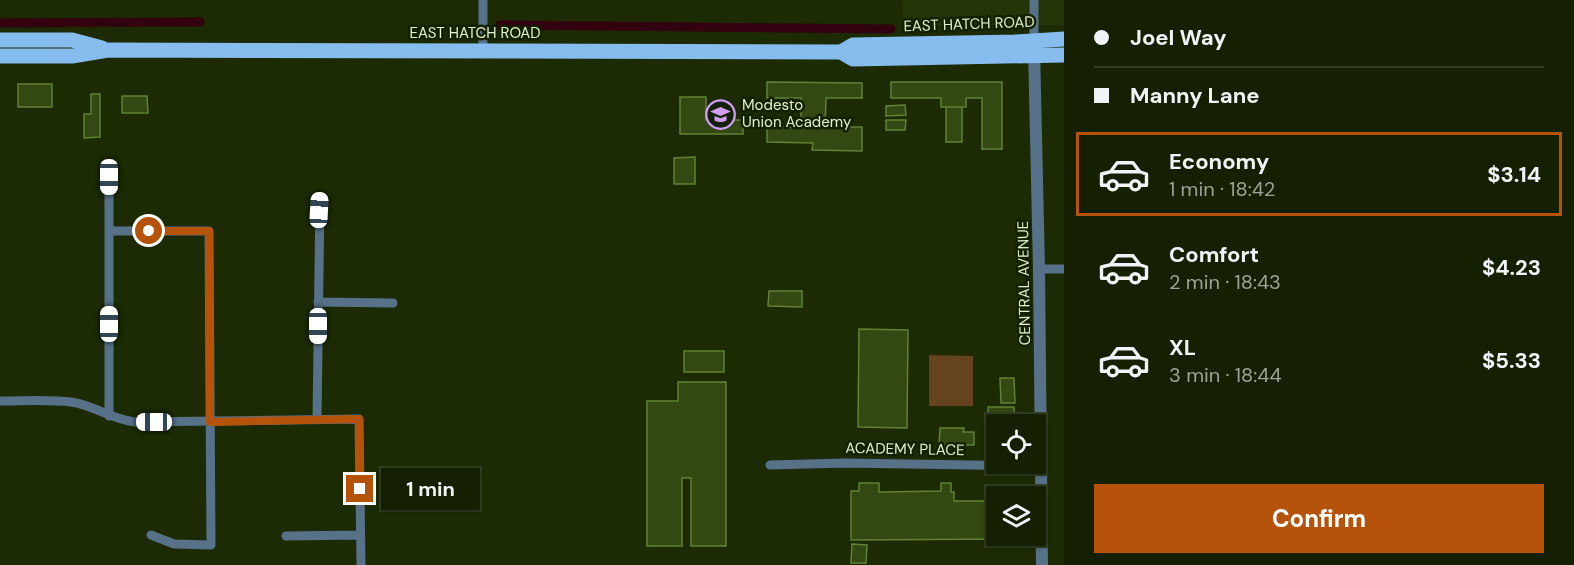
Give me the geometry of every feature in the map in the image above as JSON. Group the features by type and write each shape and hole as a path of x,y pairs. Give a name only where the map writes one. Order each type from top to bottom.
{"main road":[{"name":"EAST HATCH ROAD","path":"1034,48 1064,39"},
{"name":"EAST HATCH ROAD","path":"0,40 72,40 108,50"},
{"name":"EAST HATCH ROAD","path":"0,56 72,56 108,50 842,52 852,45 1034,48 1064,55"}],"street":[{"path":"483,0 483,51"},
{"name":"CENTRAL AVENUE","path":"1034,0 1040,414"},
{"path":"109,177 109,416"},
{"path":"317,420 320,197"},
{"path":"109,231 209,231 211,545 174,544 151,535"},
{"path":"1039,269 1064,269"},
{"path":"318,302 393,303"},
{"path":"0,401 71,402 85,405 109,416 135,422 359,419 361,565"},
{"name":"ACADEMY PLACE","path":"770,465 845,463 986,465"},
{"name":"CENTRAL AVENUE","path":"1041,474 1042,565"},
{"path":"286,536 360,535"}],"shaded area":[{"path":"902,0 1064,0 1064,25 903,25"},
{"path":"929,355 973,356 973,406 929,406"}],"building":[{"path":"767,82 862,83 862,98 826,98 825,127 862,127 862,151 812,150 813,143 767,142 767,127 801,127 801,98 767,98"},
{"path":"891,82 1002,82 1002,149 982,149 982,98 966,98 966,107 941,107 941,98 891,98"},
{"path":"18,84 52,84 52,107 18,107"},
{"path":"91,94 100,94 100,137 84,138 84,114 91,114"},
{"path":"122,96 147,96 148,113 122,113"},
{"path":"680,97 706,97 706,120 743,120 743,134 680,134"},
{"path":"905,105 906,115 886,116 886,106"},
{"path":"946,107 962,107 962,142 946,142"},
{"path":"886,120 906,120 905,130 886,130"},
{"path":"695,157 695,184 674,184 674,158"},
{"path":"769,291 802,291 802,307 768,306"},
{"path":"859,329 908,330 907,428 858,427"},
{"path":"684,351 724,351 724,372 684,372"},
{"path":"1000,378 1014,378 1015,403 1001,403"},
{"path":"678,382 726,382 726,546 691,546 691,478 682,478 682,546 647,546 647,401 678,401"},
{"path":"988,407 1014,407 1014,414 988,414"},
{"path":"940,428 964,428 963,432 974,432 974,445 939,445"},
{"path":"859,483 879,483 879,492 941,491 941,483 951,483 954,501 986,501 986,539 851,540 851,491 859,491"},
{"path":"852,544 867,545 866,563 851,563"}],"waterway":[{"path":"0,23 200,22"},
{"path":"500,25 891,29"}],"place":[{"name":"Modesto Union Academy","path":"721,114"}],"route":[{"path":"149,231 209,231 210,422 359,419 360,489"}]}
